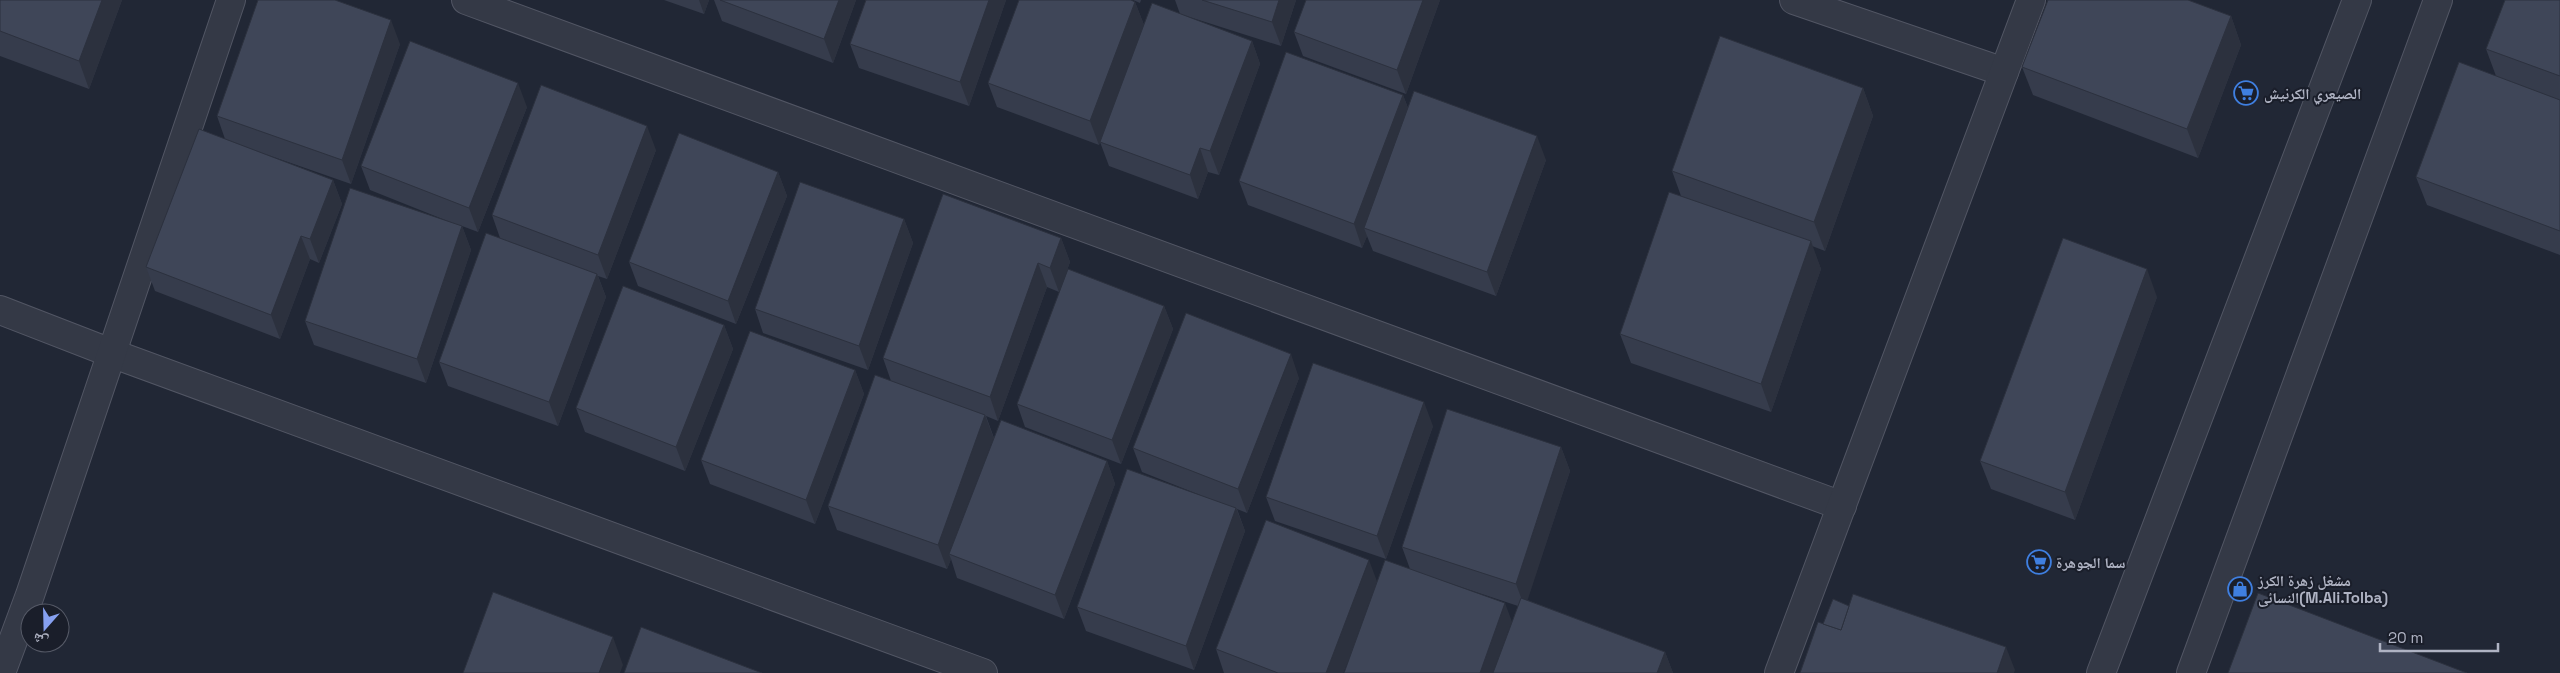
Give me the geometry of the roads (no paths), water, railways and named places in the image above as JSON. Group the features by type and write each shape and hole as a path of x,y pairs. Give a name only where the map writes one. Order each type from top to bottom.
{"street":[{"path":"1,673 30,595 231,0"},
{"path":"466,0 1842,506"},
{"path":"1794,0 2004,72"},
{"path":"1780,673 2031,0"},
{"path":"2101,673 2357,0"},
{"path":"2190,673 2438,0"},
{"path":"0,310 111,353 983,673"}],"place":[{"name":"الصيعري الكرنيش","path":"2246,93"},
{"name":"سما الجوهرة","path":"2039,562"},
{"name":"مشغل زهرة الكرز النسائى(M.Ali.Tolba)","path":"2240,589"}]}
